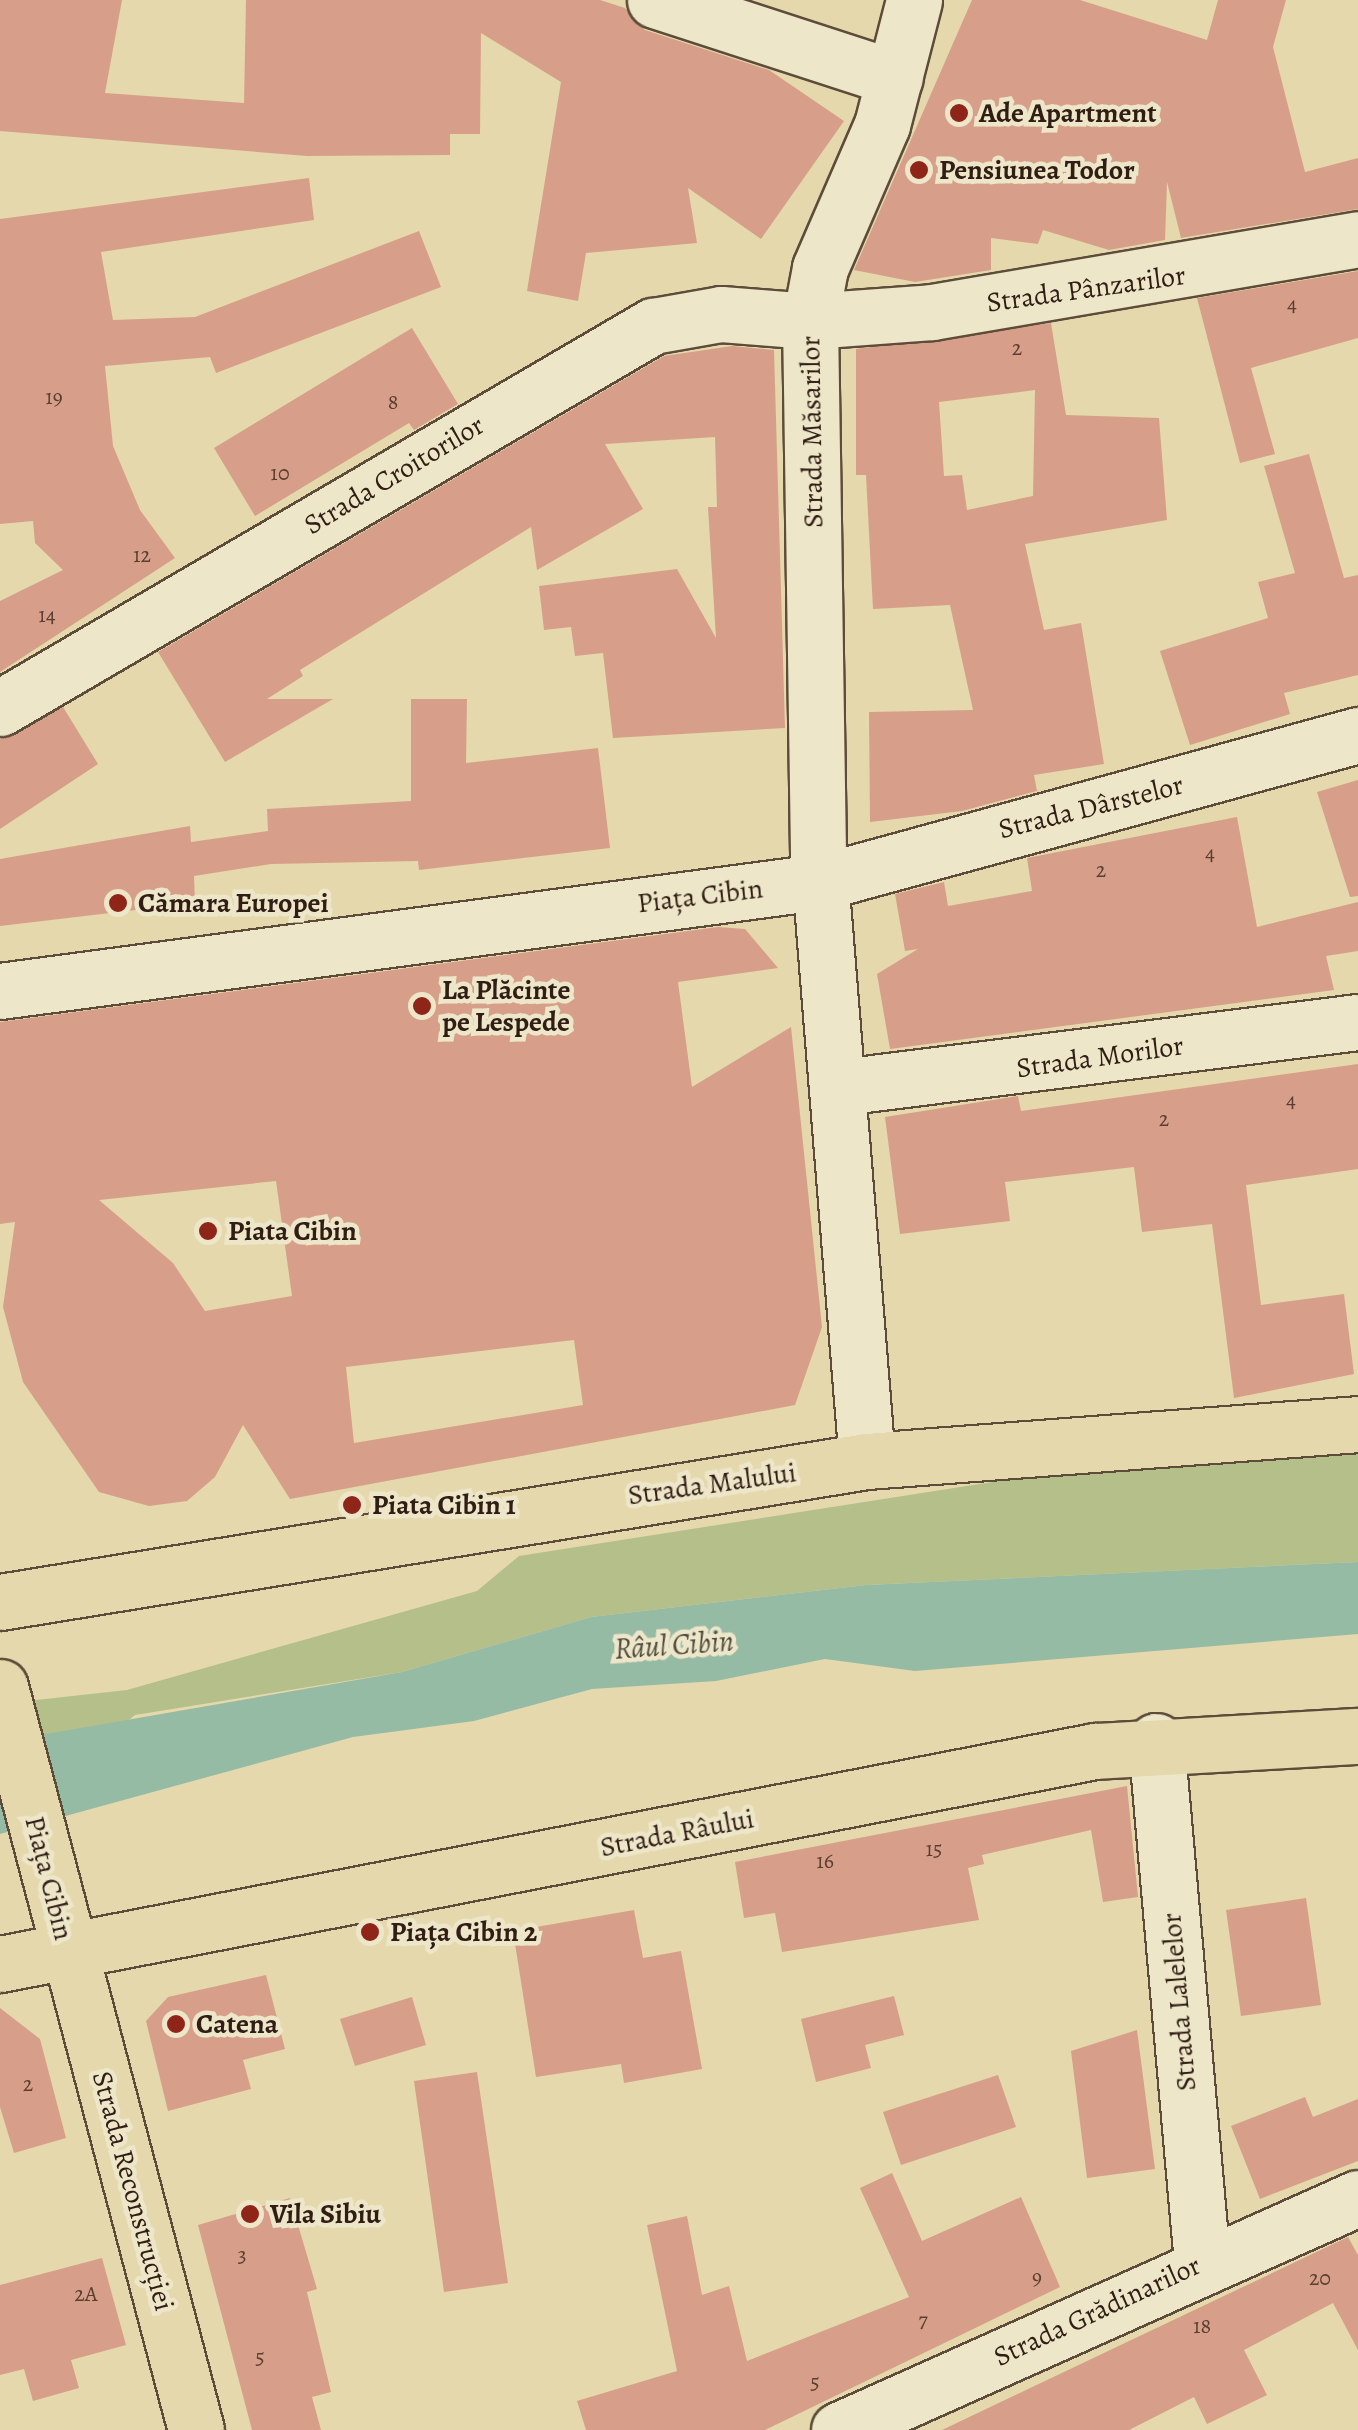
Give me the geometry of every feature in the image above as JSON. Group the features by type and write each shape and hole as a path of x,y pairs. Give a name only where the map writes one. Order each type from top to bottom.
{"main road":[{"name":"Strada Malului","path":"0,1602 867,1460 1358,1424"},
{"name":"Piața Cibin","path":"0,1687 67,1954"},
{"name":"Strada Râului","path":"0,1964 1156,1741 1358,1736"},
{"name":"Strada Reconstrucției","path":"67,1954 196,2430"}],"street":[{"path":"655,0 895,78"},
{"name":"Strada Măsarilor","path":"825,882 810,321 820,268 868,166 914,0"},
{"name":"Strada Pânzarilor","path":"810,321 1114,286 1358,238"},
{"name":"Strada Croitorilor","path":"0,708 617,342 721,314 810,321"},
{"name":"Strada Dârstelor","path":"825,882 1358,734"},
{"path":"825,882 867,1460"},
{"name":"Piața Cibin","path":"0,990 825,882"},
{"name":"Strada Morilor","path":"841,1087 1358,1022"},
{"name":"Strada Lalelelor","path":"1156,1741 1202,2263"},
{"name":"Strada Grădinarilor","path":"839,2430 1202,2263 1358,2198"}],"shaded area":[{"path":"1358,1425 1358,1562 866,1585 591,1617 402,1672 135,1715 0,1823 0,1704 127,1690 477,1591 519,1556"}],"water":[{"name":"Râul Cibin","path":"1358,1562 1358,1634 915,1671 825,1659 716,1681 592,1689 474,1721 353,1737 0,1834 0,1742 402,1672 591,1617 866,1585"}],"building":[{"path":"0,0 122,0 105,93 244,103 246,0 600,0 625,8 645,30 769,70 844,121 761,239 688,188 697,243 586,253 578,301 527,291 561,82 481,33 480,134 450,134 450,155 307,156 0,131"},
{"path":"972,0 1080,0 1207,40 1218,0 1286,0 1273,47 1305,172 1358,158 1358,209 1181,238 1167,182 1165,240 1109,250 1043,230 1038,244 991,238 991,270 915,282 854,270"},
{"path":"309,178 314,220 101,252 113,320 195,317 419,231 441,287 216,373 210,357 105,366 113,446 140,510 175,558 0,672 0,601 63,570 35,543 33,521 0,524 0,219"},
{"path":"1358,271 1358,338 1251,368 1275,454 1240,463 1197,298"},
{"path":"1051,323 1066,415 1159,418 1167,520 1025,544 1044,630 1081,623 1104,764 1034,775 1037,791 962,811 870,822 869,712 973,710 950,605 873,609 866,475 856,475 856,349","holes":["1035,390 1033,496 967,510 962,475 944,476 939,402"]},
{"path":"412,328 458,404 414,430 409,423 255,516 214,448"},
{"path":"732,346 774,350 785,728 613,738 603,653 575,656 571,627 544,630 539,586 677,569 716,638 708,507 717,507 715,437 605,444 643,509 537,570 531,527 300,670 303,676 267,699 333,699 225,762 158,652 664,356"},
{"path":"1309,454 1344,578 1358,575 1358,675 1284,693 1290,714 1190,745 1160,651 1268,618 1258,582 1295,573 1264,466"},
{"path":"411,699 467,699 466,763 598,748 610,848 419,870 418,861 271,864 194,876 195,903 0,926 0,859 190,826 191,842 268,831 267,809 411,801"},
{"path":"63,707 98,764 0,829 0,739"},
{"path":"1358,780 1358,896 1350,897 1317,792"},
{"path":"1237,817 1257,927 1358,902 1358,951 1326,956 1334,990 890,1049 877,974 918,949 905,951 895,894 944,882 948,906 1032,891 1027,858"},
{"path":"718,927 745,929 778,968 678,982 692,1087 791,1027 822,1327 795,1405 290,1499 243,1425 215,1477 187,1501 149,1506 99,1492 23,1382 3,1307 15,1222 0,1224 0,1022","holes":["276,1181 292,1296 205,1311 173,1263 99,1200","574,1340 583,1405 354,1443 346,1367"]},
{"path":"1358,1064 1358,1169 1246,1185 1261,1305 1344,1294 1354,1374 1234,1398 1212,1224 1142,1232 1134,1167 1005,1182 1010,1221 900,1234 885,1117 1018,1096 1021,1111"},
{"path":"1127,1786 1138,1897 1103,1902 1091,1830 982,1855 984,1864 968,1868 979,1920 782,1952 775,1913 744,1918 735,1862"},
{"path":"1306,1898 1321,2005 1241,2016 1226,1910"},
{"path":"634,1910 643,1958 681,1951 702,2069 624,2083 621,2064 536,2077 513,1931"},
{"path":"266,1975 285,2049 243,2060 251,2089 168,2111 146,2021 168,1997"},
{"path":"894,1996 904,2035 865,2045 871,2068 816,2082 801,2019"},
{"path":"412,1997 426,2045 355,2066 340,2019"},
{"path":"0,2008 40,2039 66,2138 14,2153 0,2107"},
{"path":"1137,2030 1155,2169 1087,2178 1071,2051"},
{"path":"477,2072 508,2283 444,2292 414,2081"},
{"path":"998,2075 1016,2127 901,2165 883,2112"},
{"path":"1305,2097 1313,2117 1358,2099 1358,2161 1260,2199 1231,2126"},
{"path":"892,2173 922,2241 1021,2197 1060,2287 765,2430 586,2430 577,2401 677,2371 647,2225 687,2216 702,2295 729,2286 747,2361 909,2297 860,2188"},
{"path":"290,2198 317,2289 307,2292 331,2392 312,2397 321,2430 252,2430 198,2225"},
{"path":"1348,2237 1358,2255 1358,2350 1333,2303 1244,2350 1267,2395 1207,2424 1194,2397 1129,2430 942,2430"},
{"path":"102,2258 126,2345 71,2360 79,2388 33,2401 24,2369 0,2375 0,2285"}],"place":[{"name":"Ade Apartment","path":"959,113"},
{"name":"Pensiunea Todor","path":"919,170"},
{"name":"Cămara Europei","path":"118,903"},
{"name":"La Plăcinte pe Lespede","path":"422,1006"},
{"name":"Piata Cibin","path":"208,1231"},
{"name":"Piata Cibin 1","path":"352,1505"},
{"name":"Piața Cibin 2","path":"370,1932"},
{"name":"Catena","path":"176,2024"},
{"name":"Vila Sibiu","path":"250,2214"}]}
